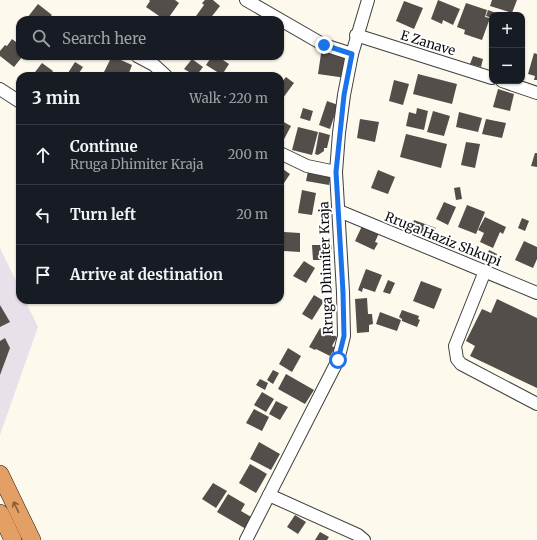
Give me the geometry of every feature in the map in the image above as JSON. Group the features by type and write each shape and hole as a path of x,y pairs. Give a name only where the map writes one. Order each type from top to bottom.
{"highway":[{"path":"0,474 32,540"},
{"path":"0,513 13,540"}],"street":[{"path":"246,0 274,16"},
{"name":"Rruga Dhimiter Kraja","path":"246,540 338,360 344,336 336,172 344,95 356,36 368,0"},
{"path":"284,22 324,45 352,54"},
{"name":"E Zanave","path":"356,36 489,77"},
{"path":"145,60 162,72"},
{"path":"511,84 537,93"},
{"path":"0,90 16,100"},
{"path":"284,155 307,166 336,172"},
{"name":"Rruga Haziz Shkupi","path":"339,211 537,293"},
{"path":"485,271 455,346 457,359 461,364 537,404"},
{"path":"270,495 358,535 364,540"}],"shaded area":[{"path":"0,248 16,281 16,304 27,304 38,327 0,435"}],"building":[{"path":"149,0 175,0 179,3 170,16 159,16 146,7 150,1"},
{"path":"205,0 213,0 220,6 212,16 196,16 204,5 202,3"},
{"path":"438,0 460,9 453,25 443,20 442,24 431,19"},
{"path":"492,0 517,0 512,12 490,6"},
{"path":"404,1 423,8 414,29 396,21"},
{"path":"466,3 487,10 485,17 489,18 489,21 482,40 464,34 465,30 457,27"},
{"path":"38,4 52,15 51,16 29,16"},
{"path":"488,10 493,12 489,12 489,17 486,16"},
{"path":"12,39 16,42 16,60 20,60 14,67 0,56 0,51 5,45 7,46"},
{"path":"322,47 349,58 346,78 318,74"},
{"path":"534,53 537,54 537,80 534,80 535,76 528,74"},
{"path":"473,56 483,59 481,67 470,64"},
{"path":"110,60 121,60 132,65 129,72 104,72"},
{"path":"191,60 203,67 199,72 189,72 184,69"},
{"path":"209,60 223,60 229,64 224,72 217,72 206,65"},
{"path":"75,62 83,67 80,72 69,72"},
{"path":"42,63 53,71 52,72 35,72"},
{"path":"418,74 457,84 452,104 413,94"},
{"path":"286,77 294,83 284,97 284,79"},
{"path":"394,80 409,84 403,105 389,101"},
{"path":"498,89 514,94 510,111 493,107"},
{"path":"327,101 338,105 330,129 319,125"},
{"path":"303,108 313,111 310,121 300,118"},
{"path":"417,108 428,111 424,130 406,126 409,112 416,114"},
{"path":"433,111 450,116 444,136 427,132"},
{"path":"459,112 482,118 478,132 456,127"},
{"path":"360,119 379,122 375,142 357,138"},
{"path":"486,119 506,123 502,138 482,134"},
{"path":"284,122 291,126 284,139"},
{"path":"298,127 318,132 312,155 292,150"},
{"path":"319,132 330,135 327,148 324,148 324,151 318,155 315,154"},
{"path":"406,134 447,144 441,168 400,157"},
{"path":"466,142 480,144 475,168 461,165"},
{"path":"535,153 537,153 537,167 531,166"},
{"path":"284,170 290,174 284,183"},
{"path":"378,170 395,177 388,194 371,188"},
{"path":"308,171 331,175 329,185 306,181"},
{"path":"460,187 462,199 456,200 454,188"},
{"path":"302,190 316,193 312,215 298,213"},
{"path":"444,202 456,207 448,225 436,219"},
{"path":"467,205 485,212 476,234 458,227"},
{"path":"485,217 506,227 503,234 500,232 493,248 480,242 484,233 478,230"},
{"path":"522,218 529,221 525,231 518,228"},
{"path":"414,220 436,228 433,238 416,234 417,231 411,229"},
{"path":"362,226 379,233 375,242 378,243 374,250 355,241"},
{"path":"284,232 300,233 300,252 284,251"},
{"path":"524,241 537,247 537,259 533,268 515,260"},
{"path":"312,245 332,245 330,260 313,260"},
{"path":"489,250 497,254 494,263 485,259"},
{"path":"304,261 315,268 306,283 293,276"},
{"path":"366,269 382,275 375,292 363,288 362,292 358,290"},
{"path":"388,280 395,283 390,294 383,292"},
{"path":"421,281 442,289 434,309 413,301"},
{"path":"314,295 324,301 312,320 302,314"},
{"path":"367,298 368,314 372,314 373,324 369,325 369,332 357,333 355,299"},
{"path":"497,299 537,318 537,388 470,356 475,346 466,341 482,309 491,313"},
{"path":"0,305 10,322 0,327"},
{"path":"402,310 419,316 418,319 420,320 417,327 402,321 399,317"},
{"path":"380,312 401,320 397,331 376,324"},
{"path":"320,328 337,337 332,346 335,348 330,356 309,347"},
{"path":"5,338 10,348 0,375 0,341"},
{"path":"288,348 301,356 292,372 279,364"},
{"path":"273,370 279,373 273,384 267,380"},
{"path":"286,374 314,390 305,404 278,389"},
{"path":"260,379 268,383 265,390 256,385"},
{"path":"262,392 274,399 266,412 254,405"},
{"path":"276,401 288,407 280,420 269,414"},
{"path":"254,409 269,417 262,431 246,423"},
{"path":"259,442 280,454 271,470 250,459"},
{"path":"250,464 267,474 256,493 239,483"},
{"path":"213,483 227,491 216,508 202,499"},
{"path":"228,494 245,504 241,511 253,518 246,529 217,512"},
{"path":"295,515 306,522 298,534 287,527"},
{"path":"320,532 329,537 327,540 315,540"}],"route":[{"path":"324,45 352,54 338,133 336,172 344,336 338,360"}]}
